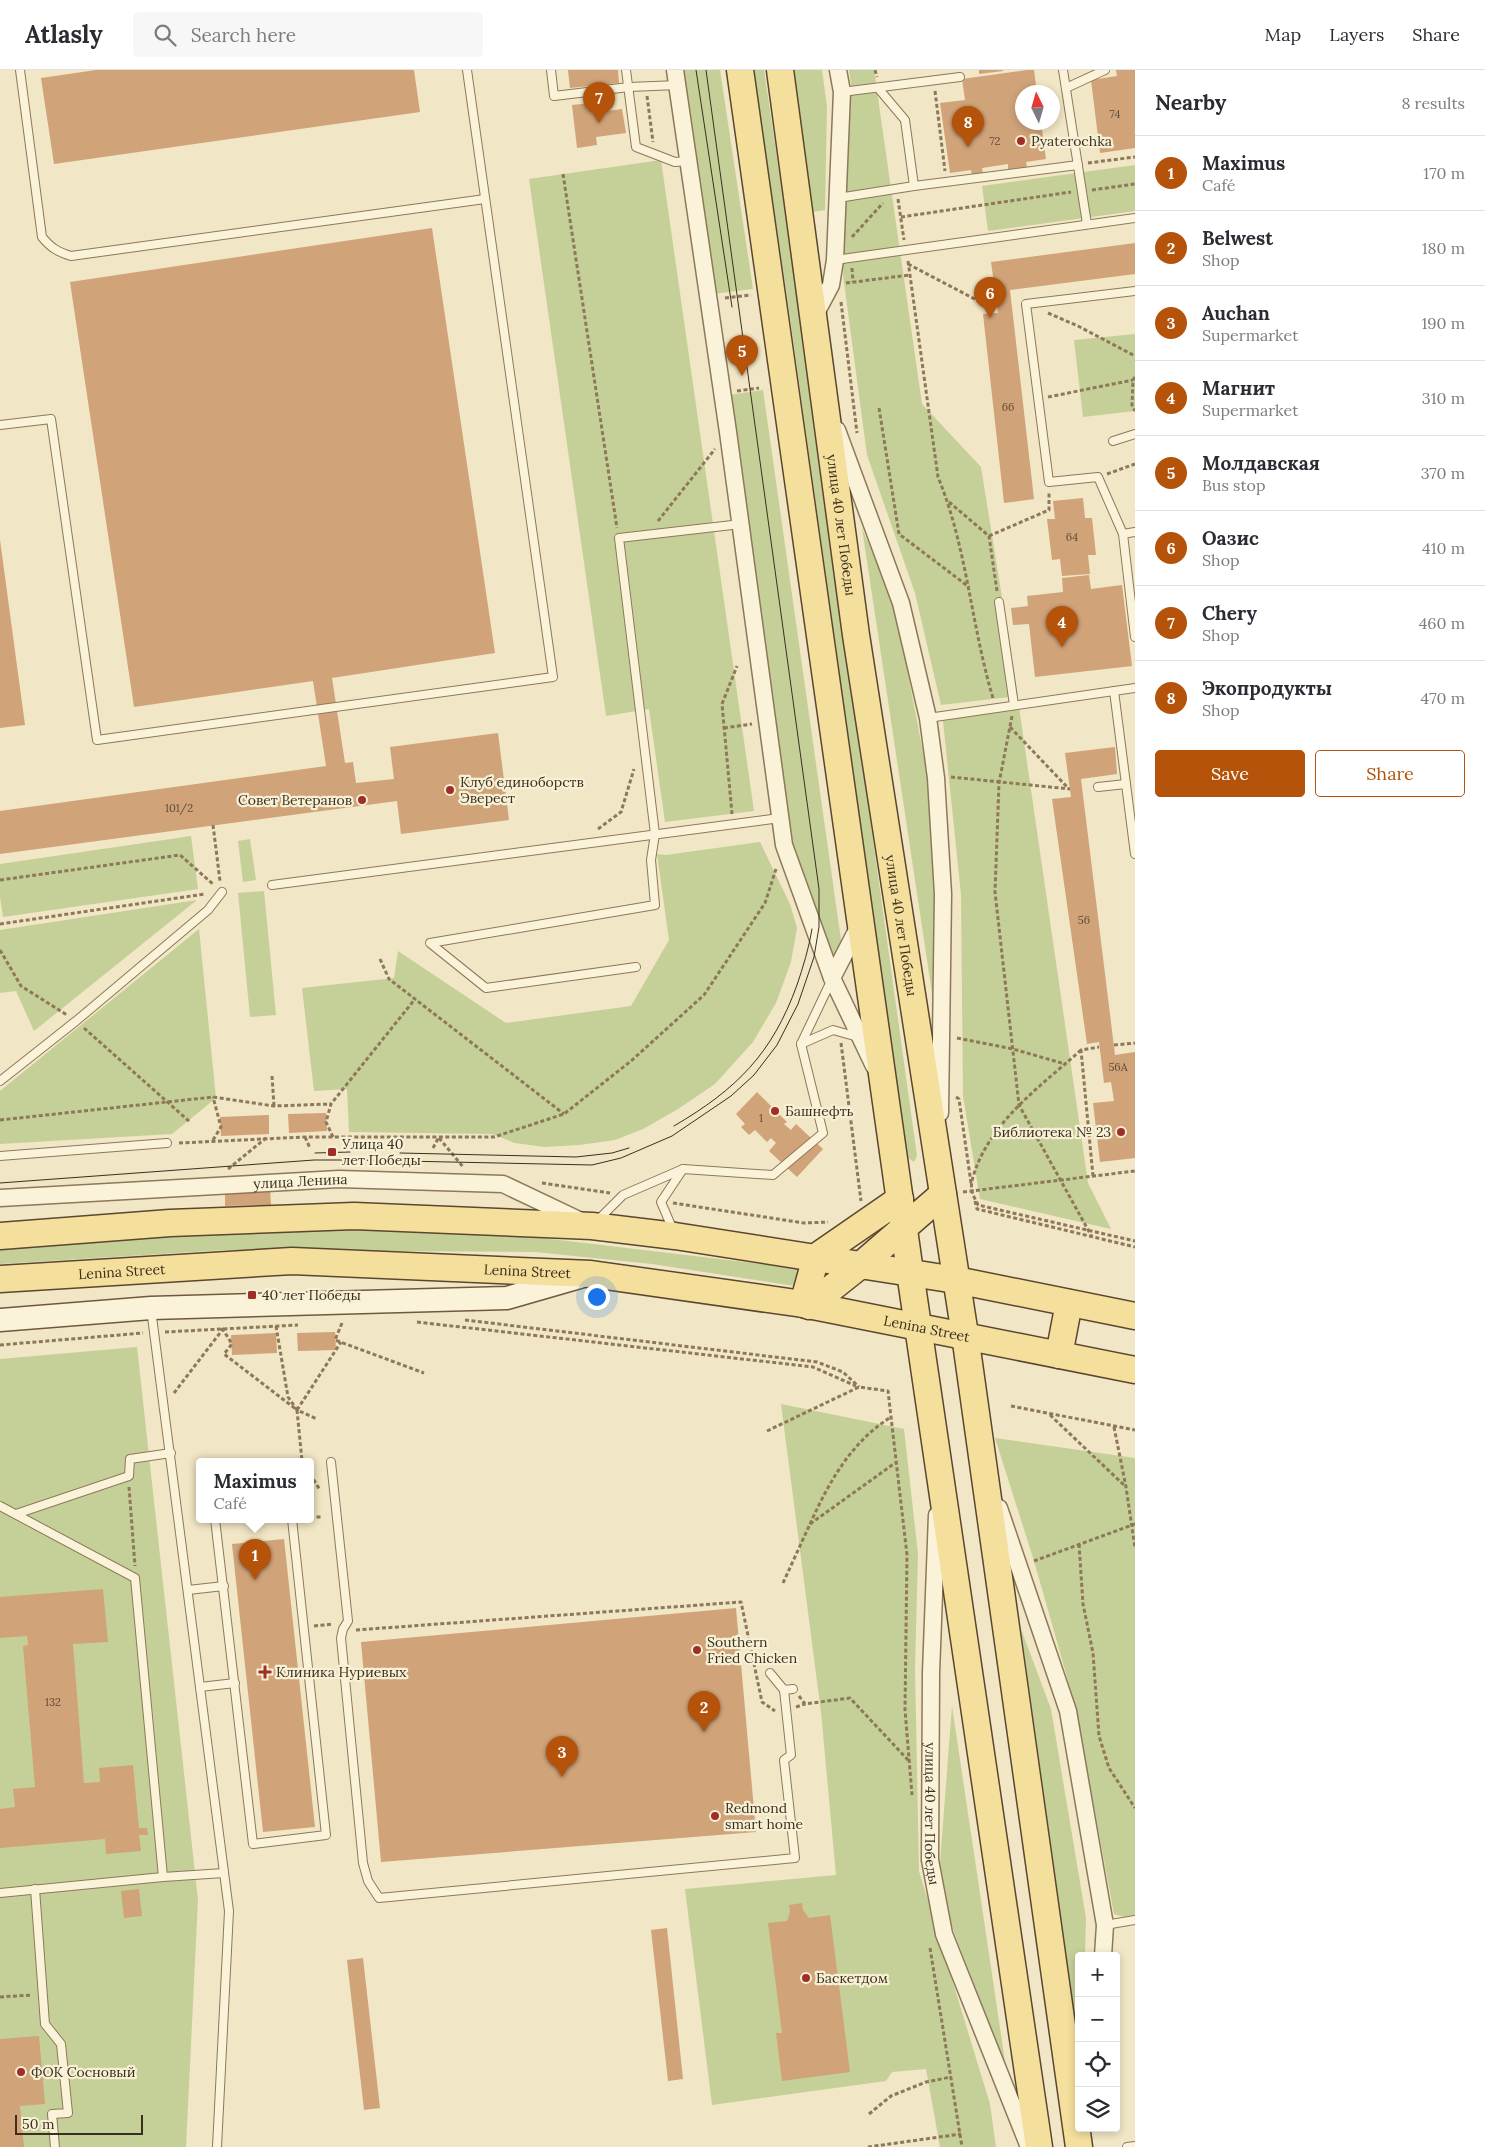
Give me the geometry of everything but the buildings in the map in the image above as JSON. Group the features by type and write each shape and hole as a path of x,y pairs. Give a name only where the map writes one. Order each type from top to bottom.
{"main road":[{"name":"улица 40 лет Победы","path":"740,70 910,1272 1039,2147"},
{"name":"улица 40 лет Победы","path":"780,70 856,635 965,1335 1080,2147"},
{"path":"896,1166 938,1160"},
{"path":"806,1305 862,1264 943,1194"},
{"path":"806,1305 816,1257 900,1200"},
{"path":"0,1236 170,1223 354,1216 592,1226 675,1236 862,1264 956,1280 1135,1316"},
{"name":"Lenina Street","path":"0,1279 292,1261 591,1274 806,1305 1135,1370"},
{"path":"1059,1355 1068,1302"},
{"path":"939,1463 981,1457"}],"street":[{"path":"814,317 831,285 835,260 842,92 838,70"},
{"name":"улица 40 лет Победы","path":"676,77 682,161 728,432 784,845 832,978 884,1089"},
{"name":"улица 40 лет Победы","path":"824,394 901,603 928,718 936,778 943,894 941,1083 938,1160"},
{"path":"832,978 861,922"},
{"name":"улица Ленина","path":"0,1198 339,1178 503,1184 592,1226"},
{"path":"0,1320 153,1322 507,1298 591,1274"},
{"name":"улица 40 лет Победы","path":"981,1457 1068,1711 1105,1925 1103,1952"},
{"name":"улица 40 лет Победы","path":"939,1463 931,1674 930,1860 944,1934 1028,2147"},
{"path":"1088,2147 1090,2132"}],"lane":[{"path":"20,70 42,237 59,253 71,256 485,199"},
{"path":"0,425 51,418 97,740 553,677 467,70"},
{"path":"551,70 554,96 646,86 676,77"},
{"path":"626,70 636,147 682,161"},
{"path":"1063,70 1087,224"},
{"path":"1066,88 1105,70"},
{"path":"842,92 960,77"},
{"path":"878,88 905,120 914,186"},
{"path":"838,198 914,186 1078,165"},
{"path":"835,260 1135,218"},
{"path":"1135,291 1026,304 1050,482 1098,478 1123,534 1135,637"},
{"path":"1113,441 1135,434"},
{"path":"636,967 486,988 430,943 655,905 651,860 655,834 645,738 619,538 741,524"},
{"path":"1123,534 1135,532"},
{"path":"999,602 1014,704"},
{"path":"928,718 1014,704 1135,688"},
{"path":"1114,691 1135,854"},
{"path":"1098,787 1126,784"},
{"path":"272,885 780,818"},
{"path":"0,1081 76,1021 208,910 222,892"},
{"path":"592,1226 623,1195 683,1169 773,1175 823,1133 801,1044 832,978"},
{"path":"801,1044 833,1030 860,1038"},
{"path":"0,1156 167,1144"},
{"path":"675,1236 660,1202 683,1169"},
{"path":"153,1322 228,1911 217,2147"},
{"path":"16,1514 129,1476 130,1459 171,1453"},
{"path":"331,1462 348,1621 339,1626 363,1863 368,1881 379,1898 795,1858 784,1760 791,1755 784,1690 770,1673"},
{"path":"0,1506 136,1578 163,1877"},
{"path":"216,1523 252,1844 326,1835 292,1523"},
{"path":"188,1590 224,1586"},
{"path":"200,1687 235,1683"},
{"path":"784,1690 794,1689"},
{"path":"0,1893 224,1873"},
{"path":"35,1889 45,2024 62,2044 68,2113 52,2114 55,2147"},
{"path":"1105,1925 1135,1920"},
{"path":"1127,2147 1135,2146"}],"path":[{"path":"934,81 946,182"},
{"path":"646,86 653,146 673,153 682,161"},
{"path":"1078,165 1135,157"},
{"path":"563,174 619,538"},
{"path":"901,217 1135,184"},
{"path":"896,189 938,477 948,502 969,588 984,667 996,707"},
{"path":"853,282 851,237 896,189"},
{"path":"908,264 988,306"},
{"path":"1026,304 1078,326 1135,356"},
{"path":"1038,399 1134,379 1132,405 1135,411"},
{"path":"879,408 899,534 969,588"},
{"path":"647,535 728,432"},
{"path":"712,442 715,470 733,468"},
{"path":"1098,478 1135,464"},
{"path":"989,536 1049,510 1050,482"},
{"path":"948,502 989,536 999,602"},
{"path":"733,824 722,704 737,666"},
{"path":"1014,704 999,783 995,892 1020,1105 1092,1237"},
{"path":"724,728 768,721"},
{"path":"936,778 946,777 1070,789 1010,727"},
{"path":"574,845 621,812 645,738"},
{"path":"213,825 222,892"},
{"path":"167,1144 305,1137 494,1137 564,1114 631,1061 704,995 765,902 784,845"},
{"path":"0,880 180,856 222,892"},
{"path":"0,924 222,892"},
{"path":"0,950 21,986 76,1021 165,1102 190,1122"},
{"path":"380,960 389,979 414,1000 564,1114"},
{"path":"333,1137 326,1122 331,1104 414,1000"},
{"path":"840,1032 862,1209"},
{"path":"955,1037 1013,1049 1065,1064"},
{"path":"1114,1045 1135,1043"},
{"path":"1099,1047 1081,1050 1020,1105 997,1131 982,1152 973,1177 972,1191 978,1205 1135,1241"},
{"path":"1081,1050 1093,1176"},
{"path":"272,1076 274,1106"},
{"path":"941,1083 959,1099 972,1191 977,1210 1135,1247"},
{"path":"0,1120 213,1096 274,1106 331,1104"},
{"path":"212,1141 221,1126 213,1096"},
{"path":"305,1137 310,1148"},
{"path":"433,1148 439,1137"},
{"path":"439,1137 468,1172"},
{"path":"225,1184 227,1170 266,1138"},
{"path":"972,1191 1135,1171"},
{"path":"460,1320 817,1362 843,1372 859,1387"},
{"path":"106,1331 153,1322"},
{"path":"0,1345 153,1322 222,1329 304,1325"},
{"path":"411,1322 813,1367 859,1387 888,1391"},
{"path":"222,1323 222,1329 232,1344 224,1354 297,1410 317,1419"},
{"path":"342,1323 335,1340 424,1372"},
{"path":"332,1324 352,1323"},
{"path":"276,1326 288,1397 297,1410 302,1458"},
{"path":"164,1406 222,1329"},
{"path":"297,1410 342,1342"},
{"path":"767,1431 859,1387"},
{"path":"1011,1406 1135,1430"},
{"path":"1049,1414 1126,1487"},
{"path":"783,1583 827,1486 843,1461 875,1426 891,1417"},
{"path":"1114,1427 1133,1524 1135,1548"},
{"path":"810,1524 895,1463"},
{"path":"129,1476 136,1578"},
{"path":"314,1517 323,1517"},
{"path":"1034,1561 1133,1524"},
{"path":"1079,1544 1083,1604 1093,1653 1099,1736 1109,1768 1135,1808"},
{"path":"304,1627 339,1626 364,1630 741,1602 762,1702 775,1711 786,1710 805,1704 850,1698 910,1761"},
{"path":"794,1689 805,1704"},
{"path":"0,1997 43,1994"},
{"path":"869,2114 891,2096 926,2082 951,2077"},
{"path":"868,2147 961,2134"}],"green space":[{"path":"682,70 720,70 753,289 713,294"},
{"path":"753,70 764,70 798,300 917,1156 914,1162 907,1157 788,303"},
{"path":"792,70 822,70 827,107 825,210 812,212"},
{"path":"849,70 874,70 922,404 981,467 1018,696 941,705 915,593 867,455 843,275 851,84"},
{"path":"661,160 754,811 665,822 649,709 606,716 529,179"},
{"path":"1135,165 1135,211 988,231 982,186"},
{"path":"1135,334 1135,411 1083,417 1074,340"},
{"path":"763,390 842,947 834,962 792,846 729,395"},
{"path":"862,528 895,606 926,768 936,905 935,1013"},
{"path":"1019,707 1088,1183 1111,1229 980,1199 963,1096 961,895 943,721"},
{"path":"191,836 198,889 3,917 0,897 0,864"},
{"path":"250,839 256,880 243,882 238,841"},
{"path":"760,842 790,904 797,928 791,962 776,1003 753,1042 715,1084 678,1109 643,1129 615,1140 544,1147 515,1143 492,1134 349,1132 347,1089 314,1091 302,988 394,978 398,951 506,1023 631,1006 669,940 657,854 666,855"},
{"path":"264,891 276,1015 250,1017 238,893"},
{"path":"197,900 34,1031 16,991 0,993 0,930"},
{"path":"199,929 216,1098 172,1134 0,1144 0,1091"},
{"path":"318,1228 534,1237 805,1269 801,1287 652,1264 535,1252 225,1250 0,1264 0,1247 99,1238"},
{"path":"137,1347 198,1900 186,2147 0,2147 0,1359"},
{"path":"781,1404 904,1429 918,1554 915,1668 919,1871 990,2104 996,2147 940,2147 926,2069 892,2072 886,2081 712,2105 685,1889 836,1875 821,1712"},
{"path":"995,1438 1135,1458 1135,1920 1114,1914 1075,1705 1034,1561"},
{"path":"1021,1629 1051,1709 1086,1918 1085,1952 1075,1952 1075,2019"},
{"path":"952,1706 1006,2068 951,1924 940,1863"}],"tram line":[{"path":"696,70 732,307"},
{"path":"0,1183 314,1160 592,1165 621,1158 672,1136 731,1096 754,1075 777,1045 798,1004 814,957 819,927 819,889 706,70"},
{"path":"674,1126 716,1098 734,1083 750,1068 764,1050 776,1031 797,985 808,950 812,929"},
{"path":"400,1153 576,1157 612,1153 629,1148"},
{"path":"315,1153 350,1152"}],"place":[{"name":"Chery","path":"599,123"},
{"name":"Pyaterochka","path":"1021,141"},
{"name":"Экопродукты","path":"968,147"},
{"name":"Оазис","path":"990,318"},
{"name":"Молдавская","path":"742,376"},
{"name":"Магнит","path":"1062,647"},
{"name":"Клуб единоборств Эверест","path":"450,790"},
{"name":"Совет Ветеранов","path":"362,800"},
{"name":"Башнефть","path":"775,1111"},
{"name":"Библиотека № 23","path":"1121,1132"},
{"name":"Улица 40 лет Победы","path":"332,1152"},
{"name":"40 лет Победы","path":"252,1295"},
{"name":"Maximus","path":"255,1580"},
{"name":"Southern Fried Chicken","path":"697,1650"},
{"name":"Клиника Нуриевых","path":"265,1672"},
{"name":"Belwest","path":"704,1732"},
{"name":"Auchan","path":"562,1777"},
{"name":"Redmond smart home","path":"715,1816"},
{"name":"Баскетдом","path":"806,1978"},
{"name":"ФОК Сосновый","path":"21,2072"}]}
